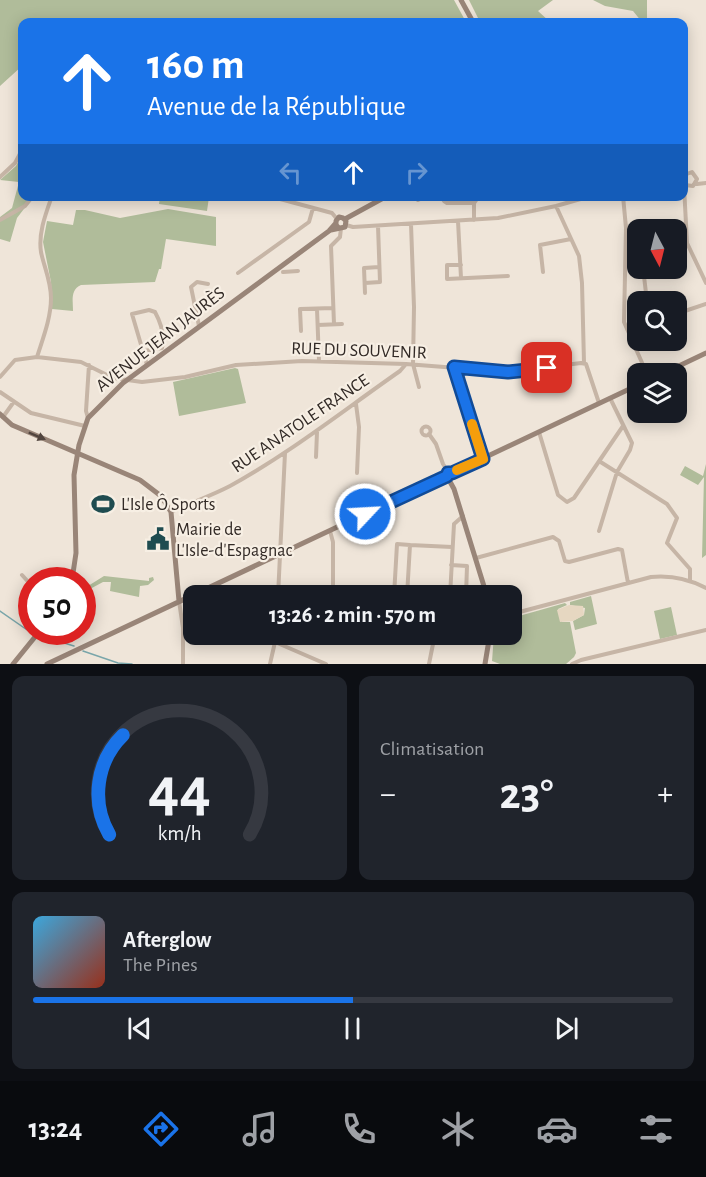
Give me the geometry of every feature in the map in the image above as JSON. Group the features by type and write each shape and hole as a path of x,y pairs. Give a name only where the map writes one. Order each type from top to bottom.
{"main road":[{"path":"461,0 471,18"},
{"name":"AVENUE JEAN JAURÈS","path":"75,567 74,475 77,453 88,417 126,381 199,326 328,231 379,201"},
{"path":"685,363 706,353"},
{"path":"47,664 627,390"},
{"path":"1,416 12,425 148,485 161,496 171,512 179,601"},
{"path":"450,475 484,585"},
{"path":"13,664 28,645"},
{"path":"485,664 488,645"}],"street":[{"path":"0,177 18,157"},
{"path":"688,174 692,172 706,182"},
{"path":"696,184 697,177"},
{"path":"688,194 691,187 706,182"},
{"path":"0,220 25,206 29,201"},
{"path":"0,377 15,360 37,357 50,309 50,287 41,251 41,240 50,201"},
{"path":"287,201 332,213 341,224 353,227 498,218 574,201"},
{"path":"445,201 447,203 474,203 474,220"},
{"path":"623,201 626,228 624,322 642,363"},
{"path":"686,201 686,219"},
{"path":"556,206 580,264 584,363 599,403"},
{"path":"238,273 309,222 313,208"},
{"path":"458,221 461,278"},
{"path":"334,324 331,246 340,237 341,224"},
{"path":"411,224 414,307 413,364 418,387"},
{"path":"365,283 380,282 378,226"},
{"path":"543,272 540,245 571,239"},
{"path":"687,243 706,283"},
{"path":"460,265 447,265 447,279 508,276"},
{"path":"365,293 364,268 379,267"},
{"path":"283,272 298,271"},
{"path":"199,326 191,287 197,282 208,284"},
{"path":"687,310 706,304"},
{"path":"301,331 300,309 333,308"},
{"path":"317,309 319,361"},
{"path":"144,351 162,348 163,344 162,325 155,312 149,310 132,314 147,365"},
{"path":"318,325 342,324"},
{"name":"RUE DU SOUVENIR","path":"37,357 81,362 112,378 142,382 185,377 237,365 319,361 413,364 514,372 584,363"},
{"name":"RUE ANATOLE FRANCE","path":"171,512 228,487 285,453 356,404 406,364"},
{"path":"88,417 86,411 89,365"},
{"path":"454,367 483,459"},
{"path":"0,392 13,403 38,416 86,426"},
{"path":"599,531 617,472 632,443 610,398"},
{"path":"1,416 13,403"},
{"path":"356,404 359,427 357,473"},
{"path":"540,432 558,495 565,501 574,498 623,426"},
{"path":"316,457 317,431"},
{"path":"429,434 450,475"},
{"path":"279,585 285,453"},
{"path":"599,461 667,504 675,513 677,518 667,543 690,569 690,580"},
{"path":"450,585 454,524 463,516"},
{"path":"330,531 333,542 333,585"},
{"path":"476,558 553,537 558,541 565,561 569,562 618,549 622,550 628,583"},
{"path":"395,585 397,544 452,547"},
{"path":"408,585 410,545"},
{"path":"451,565 467,566 466,585"},
{"path":"522,611 662,576 690,580 706,588"},
{"path":"179,601 183,628 183,664"},
{"path":"572,664 579,660 706,630"},
{"path":"270,664 274,645"},
{"path":"282,645 326,664"},
{"path":"429,664 433,645"}],"green space":[{"path":"0,0 454,0 464,18 18,18 18,70 0,86"},
{"path":"469,0 553,0 538,11 546,18 478,18"},
{"path":"593,0 647,0 647,18 639,18 633,11 605,6"},
{"path":"18,162 18,182 0,180"},
{"path":"18,186 18,201 30,201 17,218 10,242 0,239 0,217 12,208"},
{"path":"159,201 208,201 207,211 159,204"},
{"path":"168,209 216,217 216,246 166,239 161,269 159,269 155,282 81,285 74,293 73,311 52,309 51,282 43,242 47,221 73,225 76,210 120,218"},
{"path":"238,369 246,403 179,416 173,382"},
{"path":"706,464 706,555 702,558 704,477 698,485 680,475 685,466 703,476"},
{"path":"104,576 149,581 149,578 153,577 154,580 148,585 140,586 139,597 110,591 111,582 103,582 96,586 96,581"},
{"path":"591,596 597,624 575,630 573,621 584,615 585,608 570,605 570,602"},
{"path":"565,603 567,605 558,609 562,622 570,622 576,653 574,657 566,664 500,664 492,661 493,645 522,645 522,615"},
{"path":"671,607 677,635 660,639 654,611"}],"shaded area":[{"path":"569,605 583,606 584,615 573,621 560,622 557,610"}],"waterway":[{"path":"0,611 18,624"},
{"path":"83,651 118,663 132,664"}],"slow traffic":[{"path":"457,470 483,459 472,424"}],"place":[{"name":"L'Isle Ô Sports","path":"103,504"},
{"name":"Mairie de L'Isle-d'Espagnac","path":"158,539"}],"route":[{"path":"365,514 447,476 450,472 483,459 454,367 508,372 547,368"}]}
